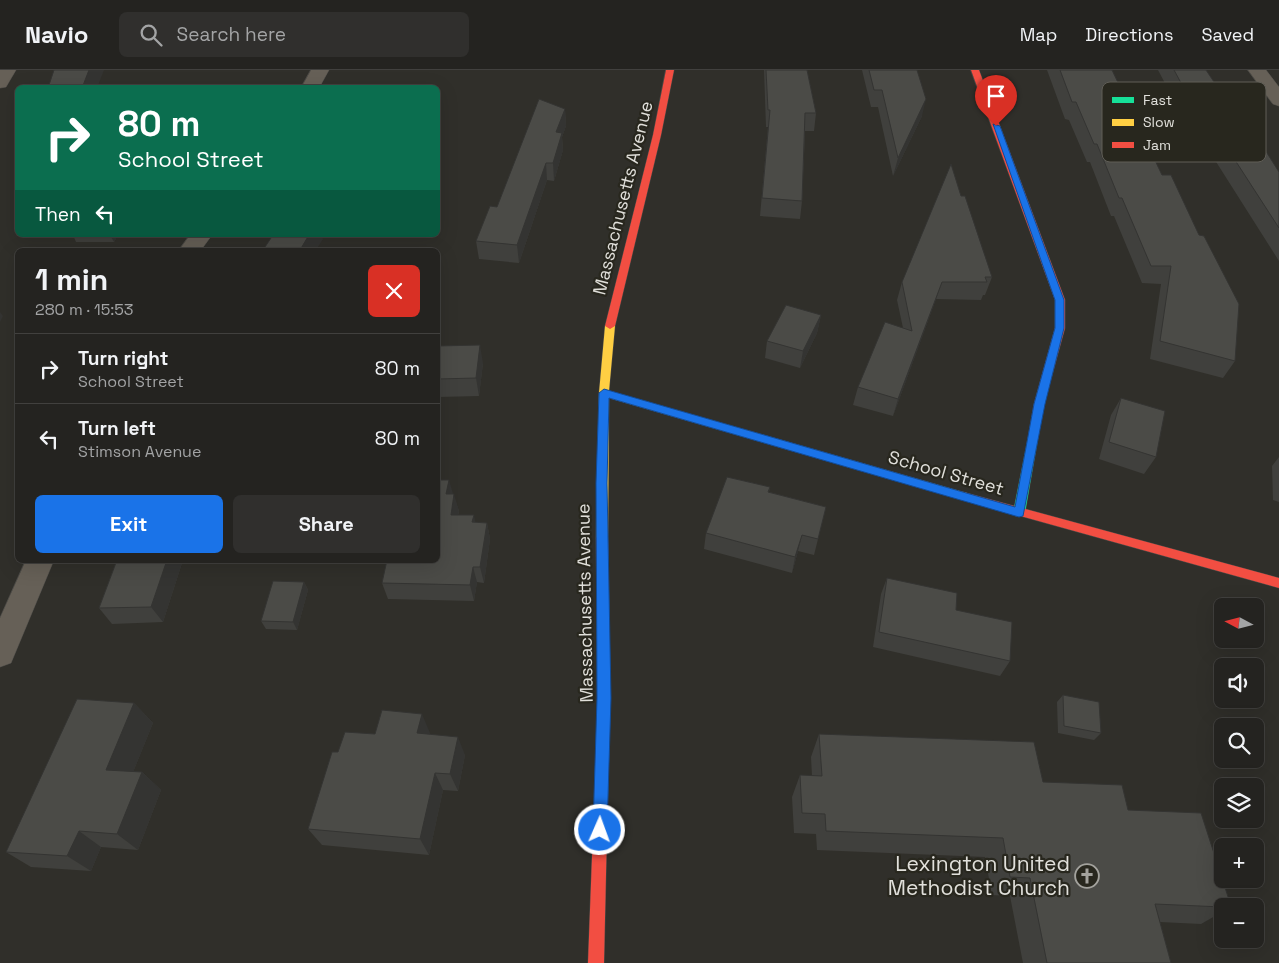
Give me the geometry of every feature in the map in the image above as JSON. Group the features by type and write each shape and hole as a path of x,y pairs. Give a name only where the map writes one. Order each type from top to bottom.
{"street":[{"path":"0,83 7,70"},
{"path":"312,85 320,70"},
{"name":"Massachusetts Avenue","path":"596,963 604,698 601,483 604,393 610,326 630,239 660,129 670,70"},
{"path":"975,70 1060,300 1060,328 1040,404 1019,513"},
{"path":"1257,70 1266,82"},
{"path":"1266,82 1279,100"},
{"path":"191,248 200,237"},
{"name":"School Street","path":"604,393 1019,513 1279,583"},
{"path":"0,653 39,563"}],"building":[{"path":"54,70 89,70 83,85 49,85"},
{"path":"766,70 807,70 816,113 805,113 802,201 762,198 770,110 768,110"},
{"path":"869,70 917,70 926,99 898,158 882,90 874,90"},
{"path":"1060,70 1112,70 1118,82 1102,82 1102,156 1097,144 1094,144 1076,102 1072,102"},
{"path":"1174,70 1206,70 1214,82 1181,82"},
{"path":"539,99 565,109 556,132 562,133 553,163 546,163 517,245 476,241 490,206 497,207"},
{"path":"1266,151 1279,172 1279,228 1236,162 1266,162"},
{"path":"1104,162 1156,162 1162,175 1171,175 1199,235 1204,236 1239,304 1235,361 1160,341 1171,266 1151,266 1122,198 1119,198"},
{"path":"951,164 961,196 965,196 992,277 985,277 987,282 942,282 898,399 858,387 885,322 912,331 902,282"},
{"path":"272,237 308,237 301,248 264,248"},
{"path":"786,305 821,315 803,351 767,341"},
{"path":"480,345 476,378 440,379 440,346"},
{"path":"1121,398 1165,411 1156,457 1109,442"},
{"path":"727,477 770,487 768,492 826,507 818,539 802,535 795,557 706,533"},
{"path":"440,480 449,480 446,494 454,494 451,515 474,515 472,522 487,523 480,567 473,567 470,585 382,583 386,563 440,563"},
{"path":"116,563 166,563 151,607 99,608"},
{"path":"887,578 957,593 956,610 1012,622 1010,661 879,632"},
{"path":"273,581 304,582 293,622 261,621"},
{"path":"1063,695 1099,702 1101,733 1064,726"},
{"path":"77,699 134,703 106,770 142,772 117,834 79,831 67,856 6,852"},
{"path":"382,710 422,714 417,733 458,737 450,774 435,773 420,839 308,829 332,752 338,752 345,732 375,734"},
{"name":"Lexington United Methodist Church","path":"819,734 1034,742 1043,782 1122,785 1128,810 1201,813 1214,853 1214,888 1225,888 1228,898 1214,898 1214,907 1155,904 1171,963 1047,963 1030,878 1010,877 1003,838 826,831 825,814 802,813 800,775 822,776"}],"traffic: fast":[{"path":"1019,513 1033,438"}],"traffic: slow":[{"path":"602,538 604,393 610,326"},
{"path":"604,393 963,496"}],"traffic: jam":[{"path":"610,326 657,135 670,70"},
{"path":"975,70 1060,300 1060,328 1039,404 1033,438"},
{"path":"963,496 1279,583"},
{"path":"596,963 604,698 602,538"}],"place":[{"name":"Lexington United Methodist Church","path":"1087,876"}],"route":[{"path":"600,830 604,698 601,483 604,393 1019,513 1040,404 1060,328 1060,300 996,126"}]}
